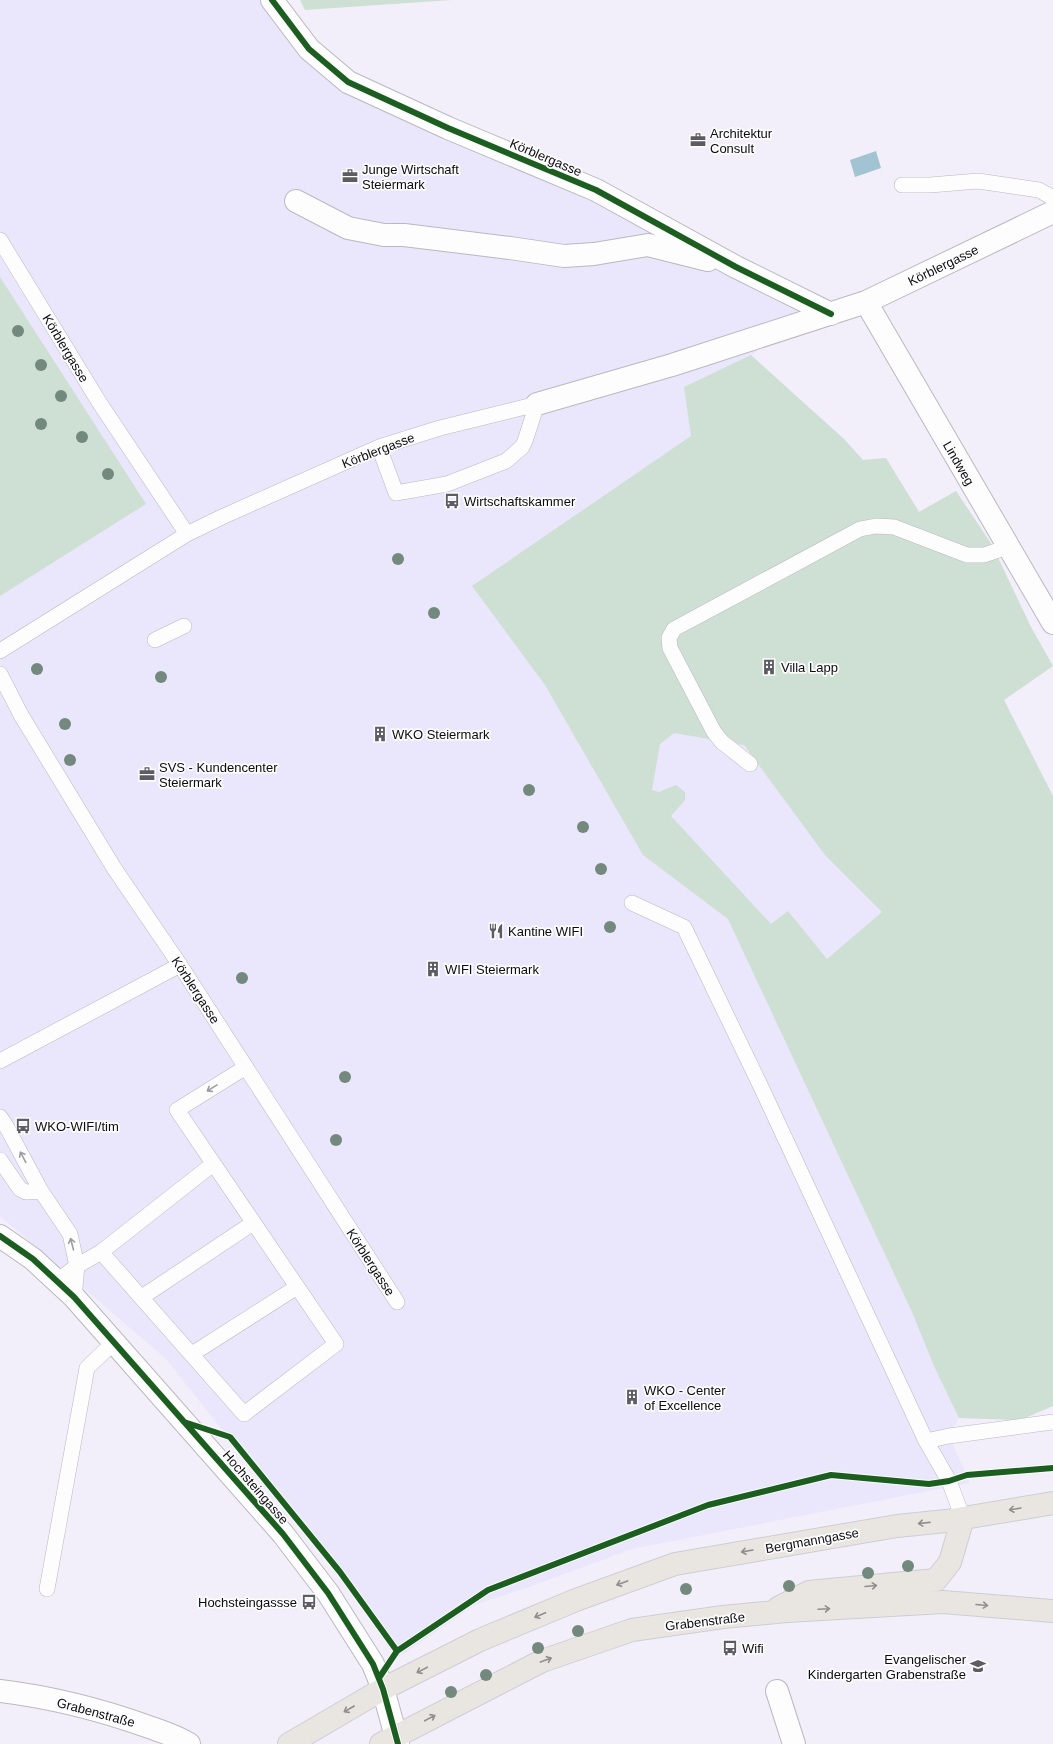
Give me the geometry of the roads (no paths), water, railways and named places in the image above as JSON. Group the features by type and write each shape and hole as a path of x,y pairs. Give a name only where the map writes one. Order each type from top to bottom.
{"main road":[{"name":"Bergmanngasse","path":"383,1689 480,1640 576,1600 675,1564 897,1526 963,1518 1053,1503"},
{"path":"767,1613 809,1592 936,1580 950,1562 963,1518"},
{"name":"Grabenstraße","path":"391,1741 542,1661 632,1630 724,1617 787,1611 943,1602 1053,1611"},
{"path":"289,1744 383,1689"}],"street":[{"name":"Körblergasse","path":"272,0 309,50 348,82 448,128 596,190 736,267 831,314"},
{"name":"Körblergasse","path":"296,201 348,228 384,235 427,238 564,256 594,254 648,246 736,267"},
{"name":"Körblergasse","path":"538,404 672,365 866,302 1053,212"},
{"name":"Lindweg","path":"866,302 1053,623"},
{"name":"Hochsteingasse","path":"0,1236 33,1259 74,1297 287,1540 328,1593 373,1664 383,1689 391,1741"},
{"name":"Grabenstraße","path":"0,1690 64,1702 126,1719 180,1738 189,1744"},
{"path":"777,1691 794,1744"}],"lane":[{"path":"902,185 930,185 978,181 1039,190 1053,198"},
{"name":"Körblergasse","path":"0,240 99,402 187,534"},
{"path":"378,447 396,493 447,484 506,461 522,447 538,404"},
{"name":"Körblergasse","path":"0,651 187,534 231,513 378,447 440,428 538,404"},
{"path":"750,764 722,742 714,732 670,648 669,638 674,629 860,529 876,526 894,527 967,555 984,555 1008,547"},
{"path":"156,640 184,626"},
{"name":"Körblergasse","path":"0,674 21,715 114,868 180,965 397,1302"},
{"path":"632,903 684,927 762,1089 926,1441 949,1481 963,1518"},
{"path":"0,1062 180,965"},
{"path":"101,1252 244,1414 336,1344 177,1110 246,1067"},
{"path":"0,1117 41,1191 70,1234 77,1266 74,1297"},
{"path":"0,1160 20,1189 26,1192 41,1191"},
{"path":"57,1281 77,1266 101,1252 213,1164"},
{"path":"142,1297 253,1223"},
{"path":"192,1354 297,1287"},
{"path":"47,1589 87,1368 114,1342"},
{"path":"926,1441 949,1436 1053,1422"}],"water":[{"path":"876,151 881,168 855,177 850,160"}],"place":[{"name":"Architektur Consult","path":"698,140"},
{"name":"Junge Wirtschaft Steiermark","path":"350,176"},
{"name":"Wirtschaftskammer","path":"452,501"},
{"name":"Villa Lapp","path":"769,667"},
{"name":"WKO Steiermark","path":"380,734"},
{"name":"SVS - Kundencenter Steiermark","path":"147,774"},
{"name":"Kantine WIFI","path":"496,931"},
{"name":"WIFI Steiermark","path":"433,969"},
{"name":"WKO-WIFI/tim","path":"23,1126"},
{"name":"WKO - Center of Excellence","path":"632,1397"},
{"name":"Hochsteingassse","path":"309,1602"},
{"name":"Wifi","path":"730,1648"},
{"name":"Evangelischer Kindergarten Grabenstraße","path":"978,1666"}]}
